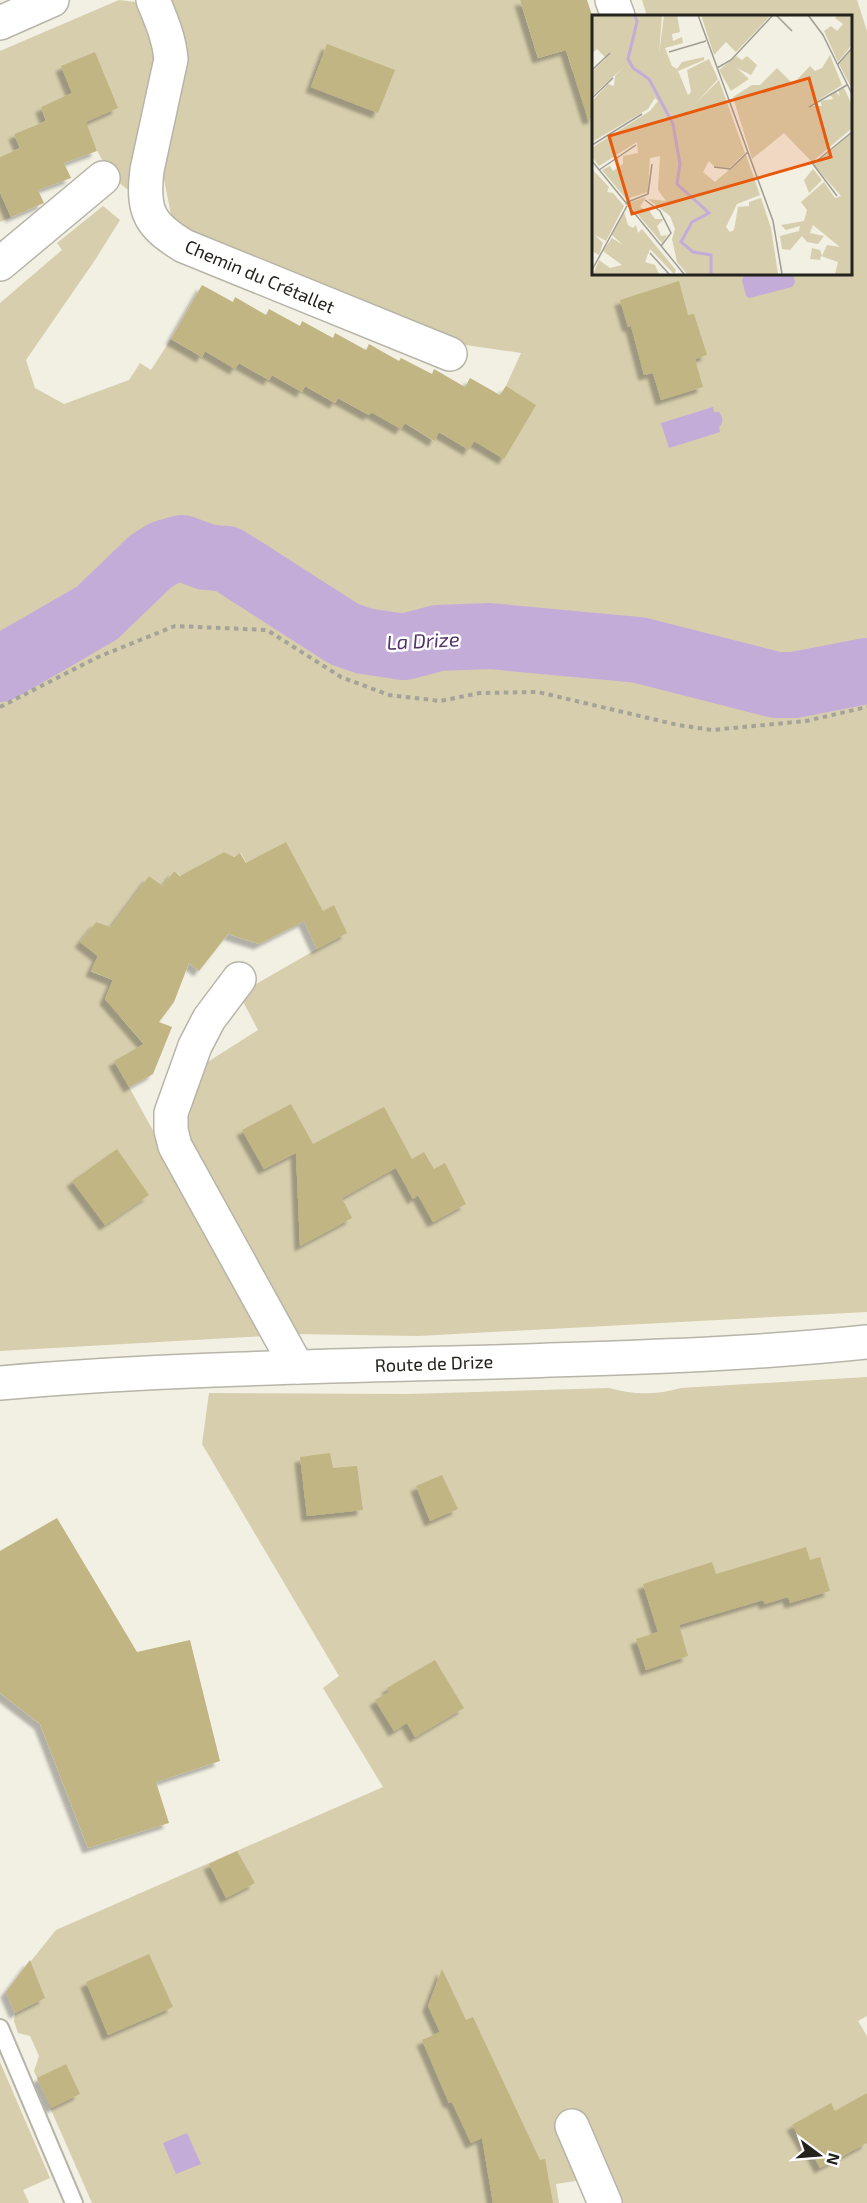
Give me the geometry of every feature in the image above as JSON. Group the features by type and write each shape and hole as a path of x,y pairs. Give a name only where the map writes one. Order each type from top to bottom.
{"street":[{"path":"0,23 52,0"},
{"name":"Chemin du Crétallet","path":"153,0 170,44 171,59 145,188 147,211 155,225 165,235 184,246 450,354"},
{"path":"612,0 618,15"},
{"path":"0,264 103,178"},
{"path":"239,979 209,1018 195,1046 171,1113 171,1130 175,1146 297,1367"},
{"name":"Route de Drize","path":"0,1383 297,1367 726,1354 867,1342"},
{"path":"572,2126 605,2203"}],"lane":[{"path":"0,2028 74,2203"}],"path":[{"path":"0,707 98,657 176,626 267,630 341,677 389,695 409,698 440,701 480,693 538,692 678,725 712,730 806,721 867,707"}],"shaded area":[{"path":"119,0 135,2 151,27 157,48 130,191 120,183 103,160 72,94 41,107 46,121 14,134 20,148 0,157 0,51"},
{"path":"172,0 520,0 538,58 566,50 572,70 592,64 592,274 852,274 852,15 647,15 642,0 857,0 867,31 867,1312 418,1336 295,1334 184,1130 206,1063 258,1030 239,994 317,949 304,921 291,928 278,906 272,910 241,853 233,857 224,852 200,865 193,885 174,871 163,886 149,876 132,900 118,930 96,922 81,942 98,956 91,972 113,980 105,1000 125,1007 121,1018 148,1049 161,1054 151,1075 129,1087 266,1336 0,1351 0,303 62,250 57,243 103,206 120,220 26,360 35,388 64,404 129,380 140,363 151,370 171,339 202,357 205,351 235,368 239,363 269,380 272,375 302,392 305,386 335,403 338,398 369,415 371,412 405,423 433,441 439,432 468,449 506,386 521,353 452,343 173,225 162,169 185,48"},
{"path":"0,192 11,217 0,222"},
{"path":"793,274 795,282 792,287 750,298 746,296 742,280 744,276"},
{"path":"713,407 714,412 719,412 722,418 720,432 669,448 661,423"},
{"path":"867,1377 867,2016 858,2021 867,2036 867,2203 617,2203 582,2180 556,2184 559,2203 92,2203 34,2071 39,2056 30,2036 18,2033 14,2021 15,2013 6,1992 56,1930 383,1787 323,1688 339,1676 202,1444 209,1393 408,1394 609,1388 645,1393 681,1388"},
{"path":"0,2062 50,2178 23,2190 29,2203 0,2203"},
{"path":"187,2133 201,2164 176,2174 163,2143"}],"building":[{"path":"520,0 587,0 592,15 592,118 588,119 566,50 538,58"},
{"path":"327,44 395,70 378,113 311,87"},
{"path":"95,52 118,108 86,122 97,151 64,163 71,178 38,190 44,203 11,217 0,192 0,157 20,148 14,134 46,121 41,107 72,93 61,66"},
{"path":"679,281 688,315 694,314 707,355 695,359 703,387 661,400 653,373 644,375 631,326 628,327 620,300"},
{"path":"202,285 233,302 235,297 266,315 269,309 300,326 302,321 333,338 335,333 366,350 369,344 399,361 401,358 432,374 434,369 465,387 470,378 500,395 506,386 536,405 504,459 474,441 469,450 439,432 434,441 405,423 401,429 371,412 369,415 338,398 335,403 305,386 302,392 272,375 269,380 239,363 235,369 205,351 202,357 171,339"},
{"path":"286,842 323,911 334,905 347,933 317,949 304,921 259,944 228,934 199,971 189,963 174,1002 159,1022 172,1027 153,1074 129,1087 114,1061 144,1044 105,999 113,980 91,971 98,956 80,942 96,922 111,927 149,876 163,886 174,871 180,876 224,852 234,857 240,853 246,863"},
{"path":"291,1104 313,1144 384,1107 412,1159 424,1152 434,1169 445,1163 466,1204 433,1222 418,1195 413,1199 396,1168 401,1165 342,1198 352,1218 300,1246 296,1153 264,1169 242,1130"},
{"path":"117,1149 149,1195 105,1225 72,1181"},
{"path":"330,1453 333,1468 357,1466 363,1510 307,1516 300,1457"},
{"path":"442,1475 458,1509 430,1521 416,1486"},
{"path":"57,1518 137,1652 190,1640 220,1761 156,1782 169,1823 88,1848 40,1724 0,1693 0,1551"},
{"path":"806,1547 810,1560 820,1557 830,1591 790,1603 788,1597 765,1604 763,1600 679,1625 688,1656 646,1670 636,1639 658,1632 643,1584 712,1562 716,1574"},
{"path":"435,1660 464,1708 415,1737 407,1723 394,1731 375,1700 389,1692 387,1688"},
{"path":"237,1851 255,1883 226,1898 209,1864"},
{"path":"149,1954 173,2007 108,2035 86,1982"},
{"path":"30,1960 45,1998 15,2013 6,1992"},
{"path":"442,1969 466,2020 473,2017 540,2160 545,2159 553,2203 493,2203 482,2138 471,2143 452,2102 449,2103 422,2040 440,2032 428,2006"},
{"path":"66,2064 80,2094 51,2108 37,2078"},
{"path":"867,2093 867,2143 820,2168 809,2147 806,2149 792,2125 831,2103 835,2111"}],"waterway":[{"name":"La Drize","path":"0,669 97,613 150,562 164,553 182,548 206,557 227,559 344,634 364,641 404,647 438,638 489,636 639,650 776,685 794,685 867,671"}]}
